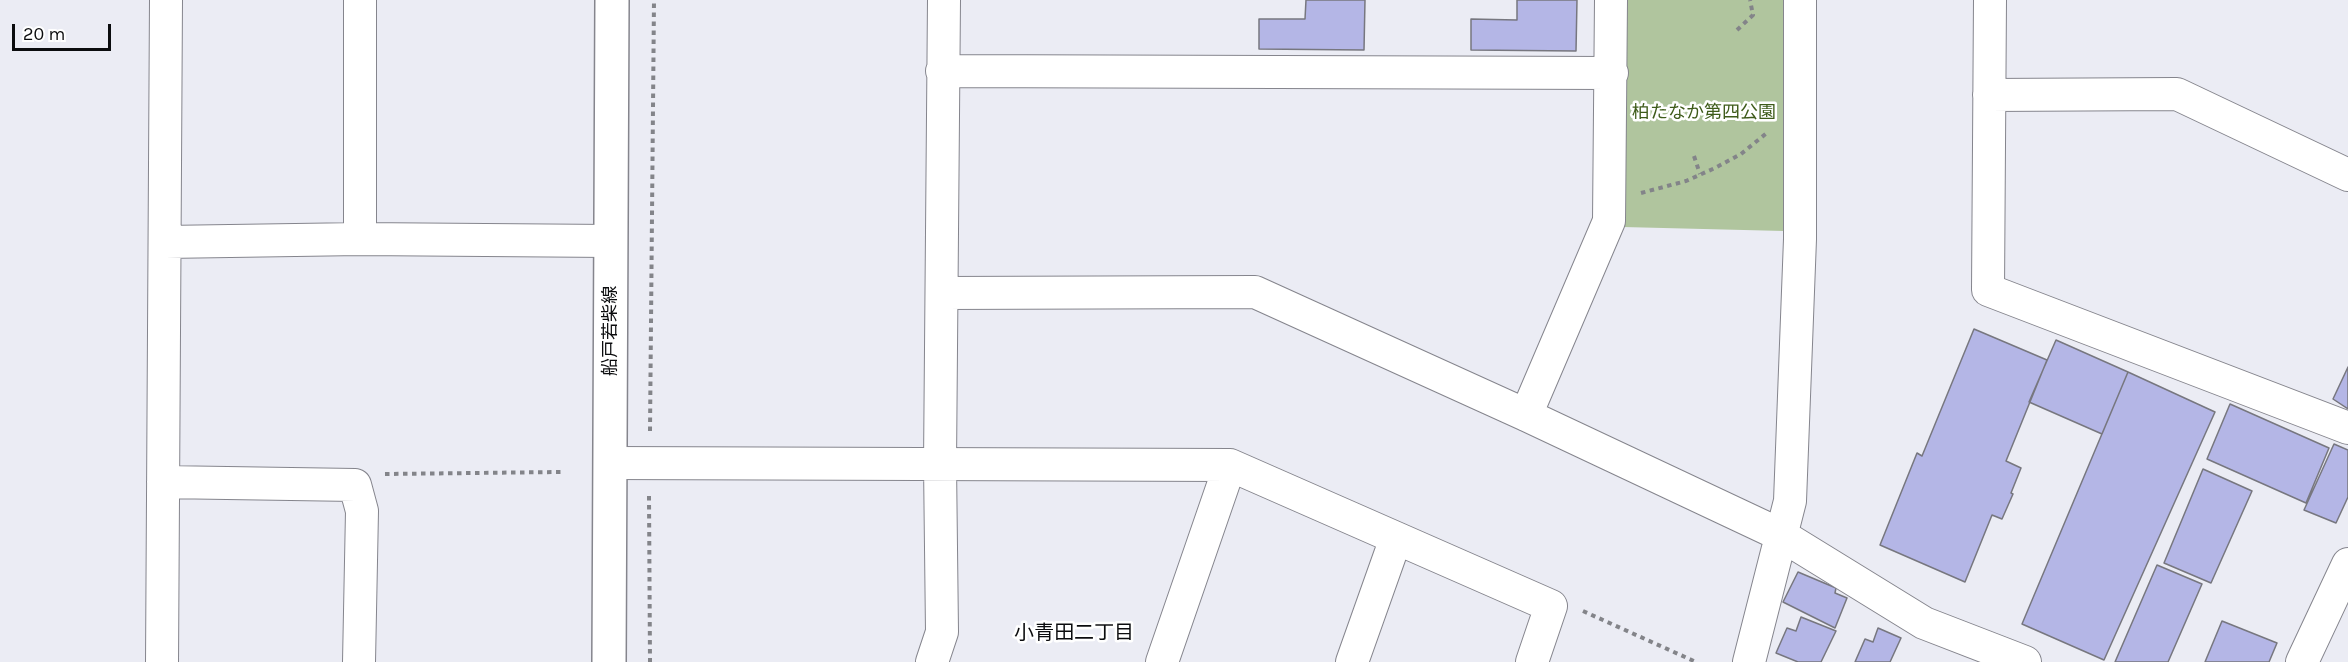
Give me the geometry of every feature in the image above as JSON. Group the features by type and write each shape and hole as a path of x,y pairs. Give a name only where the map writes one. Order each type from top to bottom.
{"street":[{"path":"162,662 166,0"},
{"path":"360,0 360,239"},
{"name":"船戸若柴線","path":"609,662 612,0"},
{"path":"932,662 942,632 940,464 944,0"},
{"path":"1526,415 1610,221 1611,0"},
{"path":"1749,662 1790,501 1800,239 1800,0"},
{"path":"1989,0 1988,290 2348,428"},
{"path":"942,71 1612,73"},
{"path":"1989,94 2177,94 2348,175"},
{"path":"165,242 360,239 610,241"},
{"path":"942,293 1255,292 1526,415 1781,535 1924,623 2025,662"},
{"path":"611,463 1230,465 1551,606 1532,662"},
{"path":"1162,662 1230,465"},
{"path":"163,482 355,485 362,511 358,662"},
{"path":"1352,662 1396,538"},
{"path":"2302,662 2348,564"}],"path":[{"path":"650,662 654,0"},
{"path":"1737,30 1753,15 1750,0"},
{"path":"1609,202 1686,181 1741,154 1774,128 1800,127"},
{"path":"1694,156 1700,174"},
{"path":"355,485 371,474 561,472"},
{"path":"1551,606 1568,604 1696,662"}],"green space":[{"name":"柏たなか第四公園","path":"1624,0 1786,0 1784,231 1623,227"}],"building":[{"path":"1306,0 1365,0 1364,50 1259,49 1259,19 1305,19"},
{"path":"1517,0 1577,0 1576,51 1471,50 1471,19 1517,20"},
{"path":"1974,329 2047,360 2006,461 2021,468 2011,493 2013,494 2002,519 1992,515 1965,582 1880,545 1917,453 1922,456"},
{"path":"2056,340 2128,372 2102,434 2029,402"},
{"path":"2348,367 2348,409 2333,399"},
{"path":"2128,372 2215,412 2104,660 2022,624"},
{"path":"2230,404 2329,448 2306,503 2207,459"},
{"path":"2334,444 2348,450 2348,497 2336,523 2304,510"},
{"path":"2203,469 2252,491 2211,583 2164,563"},
{"path":"2157,565 2202,584 2168,662 2115,662"},
{"path":"1798,572 1836,588 1835,593 1847,598 1835,628 1783,602"},
{"path":"1801,617 1836,631 1821,662 1798,662 1776,653 1787,628 1796,631"},
{"path":"2222,621 2277,643 2269,662 2205,662"},
{"path":"1878,628 1901,638 1890,662 1855,662 1865,639 1873,642"}],"district":[{"name":"小青田二丁目","path":"1074,633"}]}
